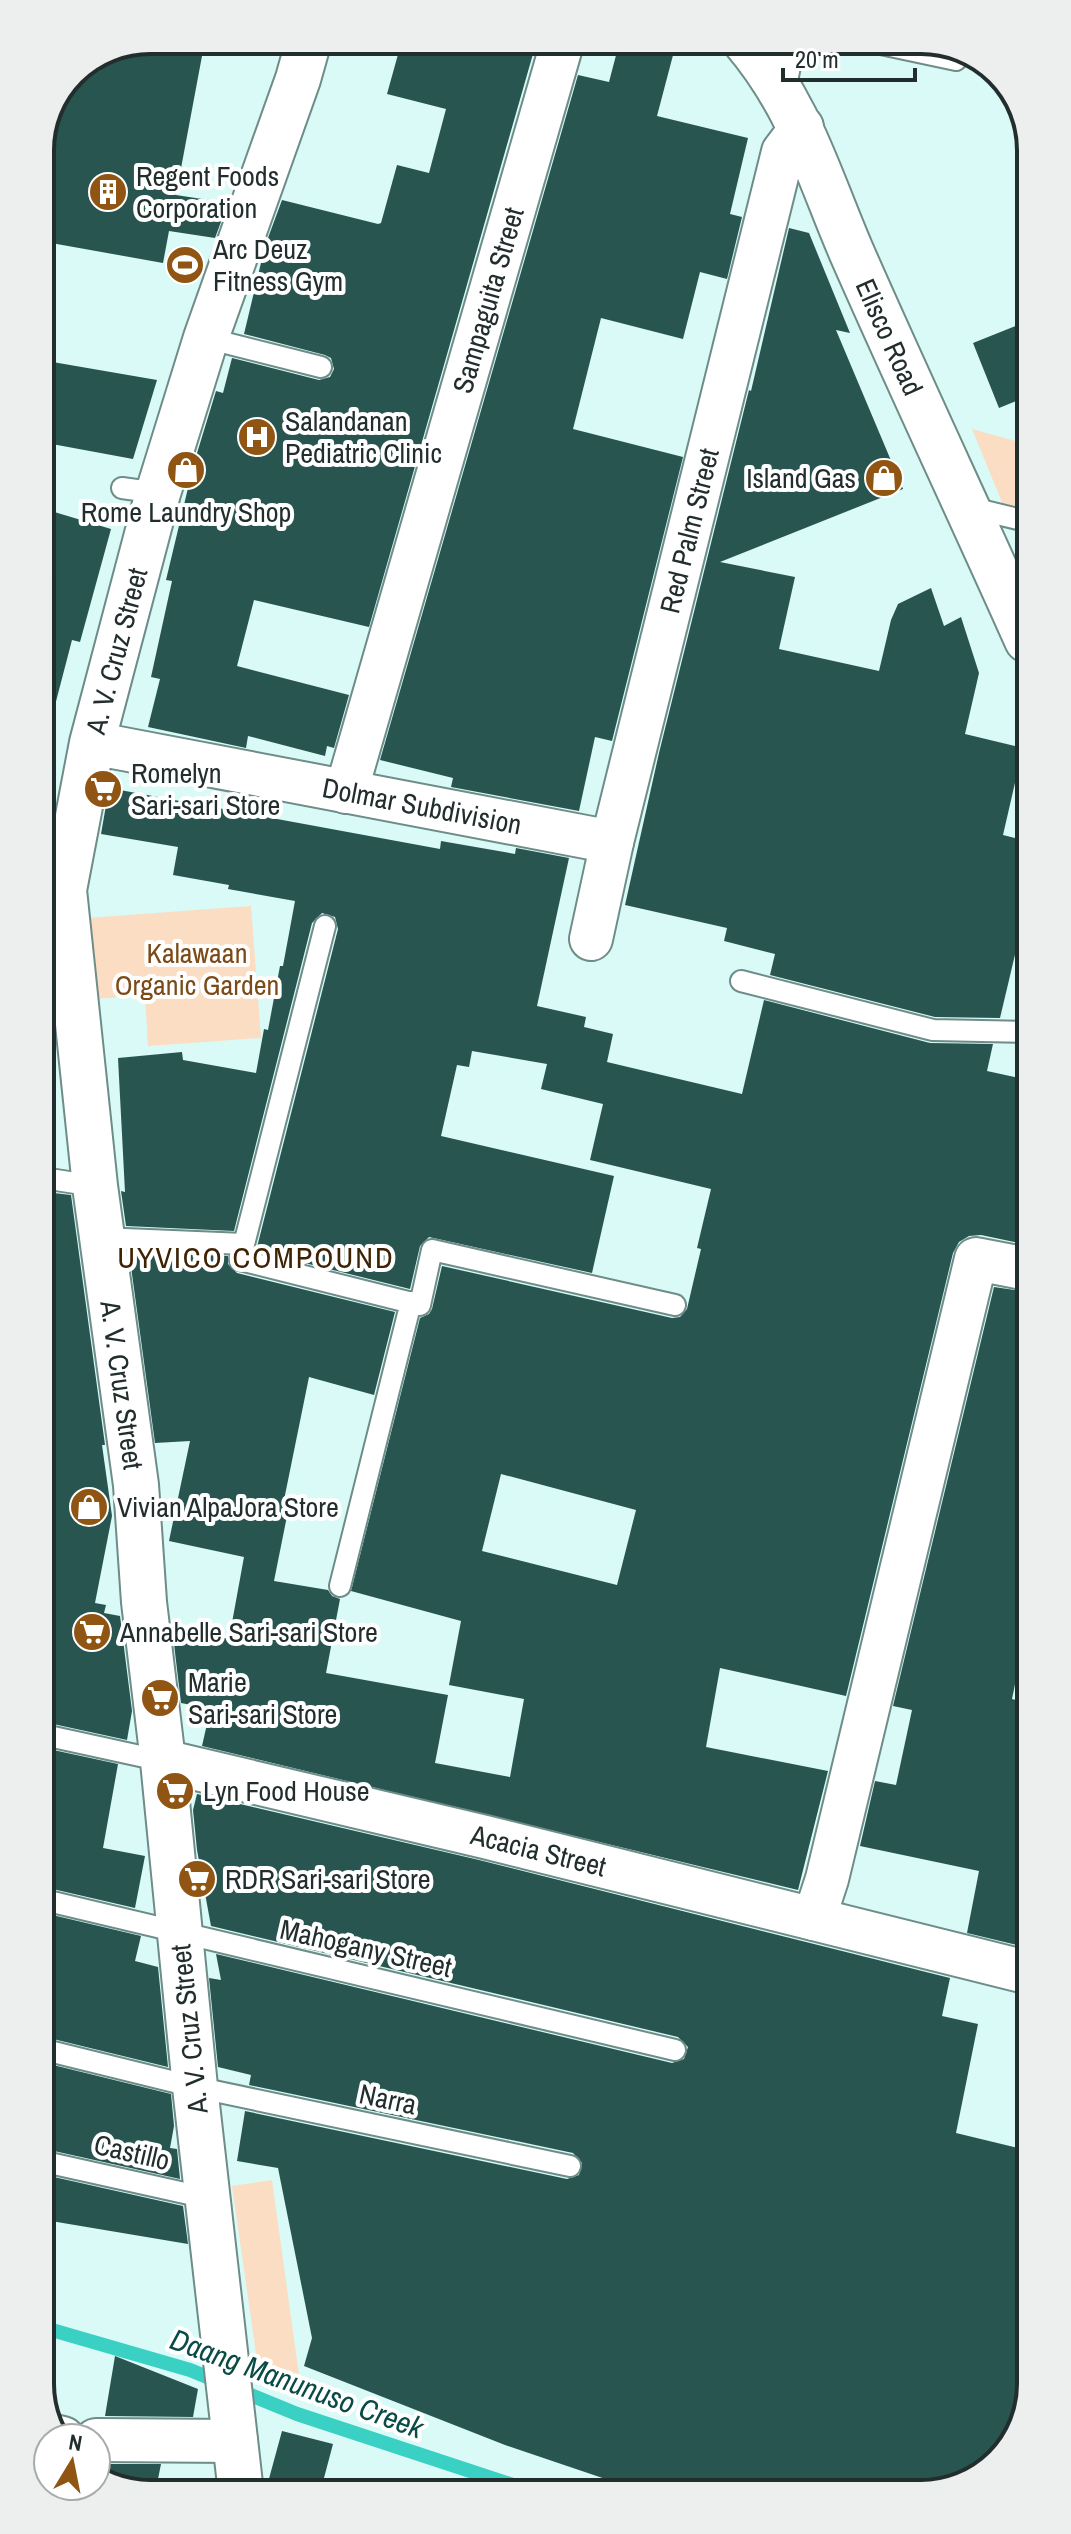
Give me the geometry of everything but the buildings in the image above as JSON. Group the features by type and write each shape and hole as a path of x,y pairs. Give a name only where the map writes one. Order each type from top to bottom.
{"street":[{"name":"A. V. Cruz Street","path":"240,2480 144,1602 136,1485 101,1238 64,890 140,490 206,338 305,54"},
{"name":"Sampaguita Street","path":"346,792 559,54"},
{"name":"Elisco Road","path":"754,54 793,112 851,249 1017,617"},
{"name":"Red Palm Street","path":"591,939 612,842 793,112"},
{"name":"Dolmar Subdivision","path":"92,743 612,842"},
{"path":"814,1919 831,1864 976,1259 1017,1267"},
{"name":"Acacia Street","path":"163,1761 485,1837 1017,1970"},
{"path":"112,2440 236,2441"}],"lane":[{"path":"793,112 795,54"},
{"path":"206,338 321,367"},
{"path":"968,507 1017,519"},
{"path":"325,926 240,1260 420,1305 432,1250 675,1305"},
{"path":"741,981 933,1030 1017,1032"},
{"path":"54,1180 95,1186"},
{"path":"101,1238 244,1244"},
{"path":"340,1586 411,1302"},
{"name":"Acacia Street","path":"54,1737 163,1761"},
{"name":"Mahogany Street","path":"54,1902 675,2050"},
{"name":"Narra","path":"54,2052 195,2087 570,2166"},
{"name":"Castillo","path":"54,2164 207,2198"}],"green space":[{"path":"972,429 1017,442 1017,515 1006,512"},
{"name":"Kalawaan Organic Garden","path":"251,906 261,1038 148,1046 145,996 93,999 87,918"},
{"path":"272,2180 299,2375 260,2381 232,2186"}],"waterway":[{"name":"Daang Manunuso Creek","path":"54,2331 190,2370 297,2414 498,2480"}],"place":[{"name":"Regent Foods Corporation","path":"108,192"},
{"name":"Arc Deuz Fitness Gym","path":"185,265"},
{"name":"Salandanan Pediatric Clinic","path":"257,437"},
{"name":"Rome Laundry Shop","path":"186,470"},
{"name":"Island Gas","path":"884,478"},
{"name":"Romelyn Sari-sari Store","path":"103,789"},
{"name":"Vivian AlpaJora Store","path":"89,1507"},
{"name":"Annabelle Sari-sari Store","path":"92,1632"},
{"name":"Marie Sari-sari Store","path":"160,1698"},
{"name":"Lyn Food House","path":"175,1791"},
{"name":"RDR Sari-sari Store","path":"197,1879"}],"district":[{"name":"UYVICO COMPOUND","path":"256,1257"}]}
